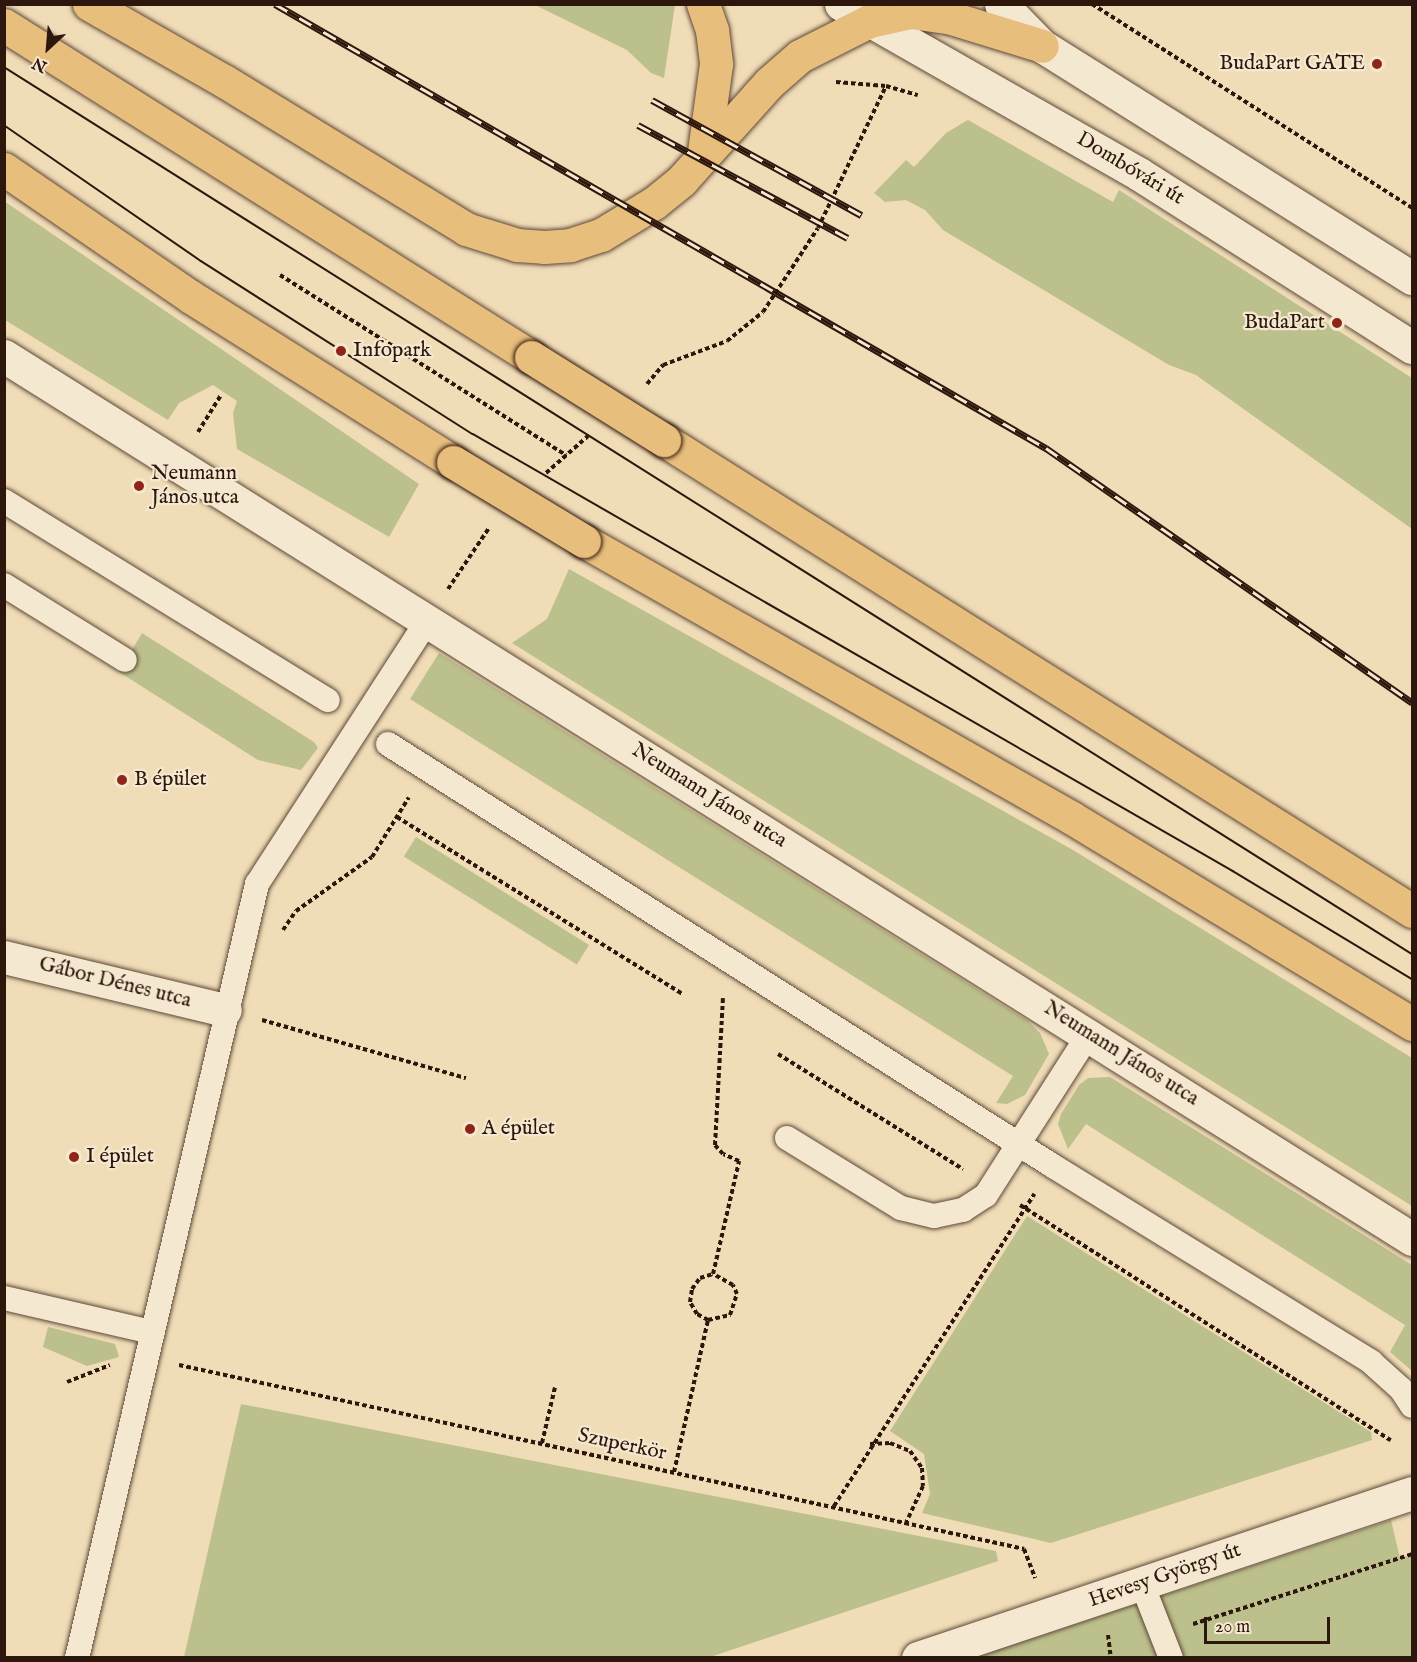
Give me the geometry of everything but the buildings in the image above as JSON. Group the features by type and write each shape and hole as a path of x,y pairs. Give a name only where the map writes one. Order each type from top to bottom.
{"main road":[{"path":"89,4 224,81 466,229 508,242 544,247 570,245 601,235 654,203 682,180 704,152 800,56 875,13 911,12 948,17 1042,46"},
{"path":"703,4 712,30 716,64 704,152"},
{"path":"4,25 1413,911"},
{"path":"4,169 191,297 453,462 584,541 1072,818 1413,1024"}],"street":[{"name":"Dombóvári út","path":"841,4 875,13 1139,174 1413,347"},
{"path":"1001,4 1042,46 1413,278"},
{"name":"Neumann János utca","path":"4,356 1413,1239"},
{"name":"Gábor Dénes utca","path":"4,957 225,1010"},
{"name":"Hevesy György út","path":"918,1658 1413,1493"}],"lane":[{"path":"4,501 328,700"},
{"path":"4,585 125,660"},
{"path":"76,1658 225,1010 257,884 426,622"},
{"path":"388,744 1053,1166 1371,1362 1401,1389 1413,1406"},
{"path":"787,1138 901,1208 922,1215 963,1210 992,1186 1089,1034"},
{"path":"4,1298 151,1332"},
{"path":"1142,1584 1164,1634 1171,1658"}],"path":[{"path":"1092,4 1413,208"},
{"path":"829,81 886,86 928,98"},
{"path":"663,365 727,341 763,312 818,228 886,86"},
{"path":"280,276 566,455"},
{"path":"198,432 221,395"},
{"path":"278,938 296,911 372,858 427,769"},
{"path":"397,817 683,994"},
{"path":"713,1274 739,1161 723,1154 715,1145 723,990"},
{"path":"225,1010 466,1078"},
{"path":"778,1054 992,1186 1391,1440"},
{"path":"834,1506 870,1444 1053,1166"},
{"path":"713,1274 733,1285 737,1294 729,1315 708,1320 697,1314 690,1302 692,1289 700,1278 713,1274"},
{"path":"674,1472 708,1320"},
{"path":"67,1382 93,1369 145,1358"},
{"name":"Szuperkör","path":"145,1358 1024,1549 1050,1615"},
{"path":"542,1443 555,1387"},
{"path":"870,1444 890,1443 910,1451 922,1468 923,1486 906,1523"},
{"path":"1164,1634 1413,1554"},
{"path":"1107,1630 1113,1650 1111,1658"}],"green space":[{"path":"535,5 675,5 664,78 651,73 627,50"},
{"path":"968,120 1113,202 1119,190 1412,378 1412,529 1196,375 1169,365 943,230 925,210 906,200 885,202 874,193 906,160 914,167 946,133"},
{"path":"4,201 419,484 389,537 237,449 233,413 237,401 213,385 179,403 168,420 5,320"},
{"path":"569,569 1073,850 1412,1058 1412,1206 512,643 547,619"},
{"path":"142,633 314,742 318,748 301,770 258,760 119,672"},
{"path":"439,653 1028,1021 1040,1033 1049,1054 1025,1095 1007,1104 996,1103 1013,1076 410,699"},
{"path":"416,837 589,945 577,965 404,857"},
{"path":"1110,1077 1412,1265 1412,1371 1390,1352 1405,1325 1086,1124 1068,1149 1058,1124 1061,1114 1079,1085 1088,1078"},
{"path":"1027,1216 1371,1432 1372,1440 1051,1543 922,1513 930,1494 924,1454 890,1431"},
{"path":"48,1327 115,1344 119,1357 87,1366 43,1347"},
{"path":"241,1404 996,1551 998,1561 710,1657 184,1657"},
{"path":"1391,1520 1400,1558 1412,1554 1412,1657 973,1658"}],"tram line":[{"path":"4,67 1412,954"},
{"path":"4,125 201,261 473,434 1233,871 1412,979"}],"railway":[{"path":"275,4 1046,448 1412,702"},
{"path":"652,100 861,215"},
{"path":"638,125 848,238"}],"place":[{"name":"BudaPart GATE","path":"1377,64"},
{"name":"BudaPart","path":"1337,323"},
{"name":"Infopark","path":"341,351"},
{"name":"Neumann János utca","path":"139,486"},
{"name":"B épület","path":"122,780"},
{"name":"A épület","path":"470,1129"},
{"name":"I épület","path":"74,1157"}]}
